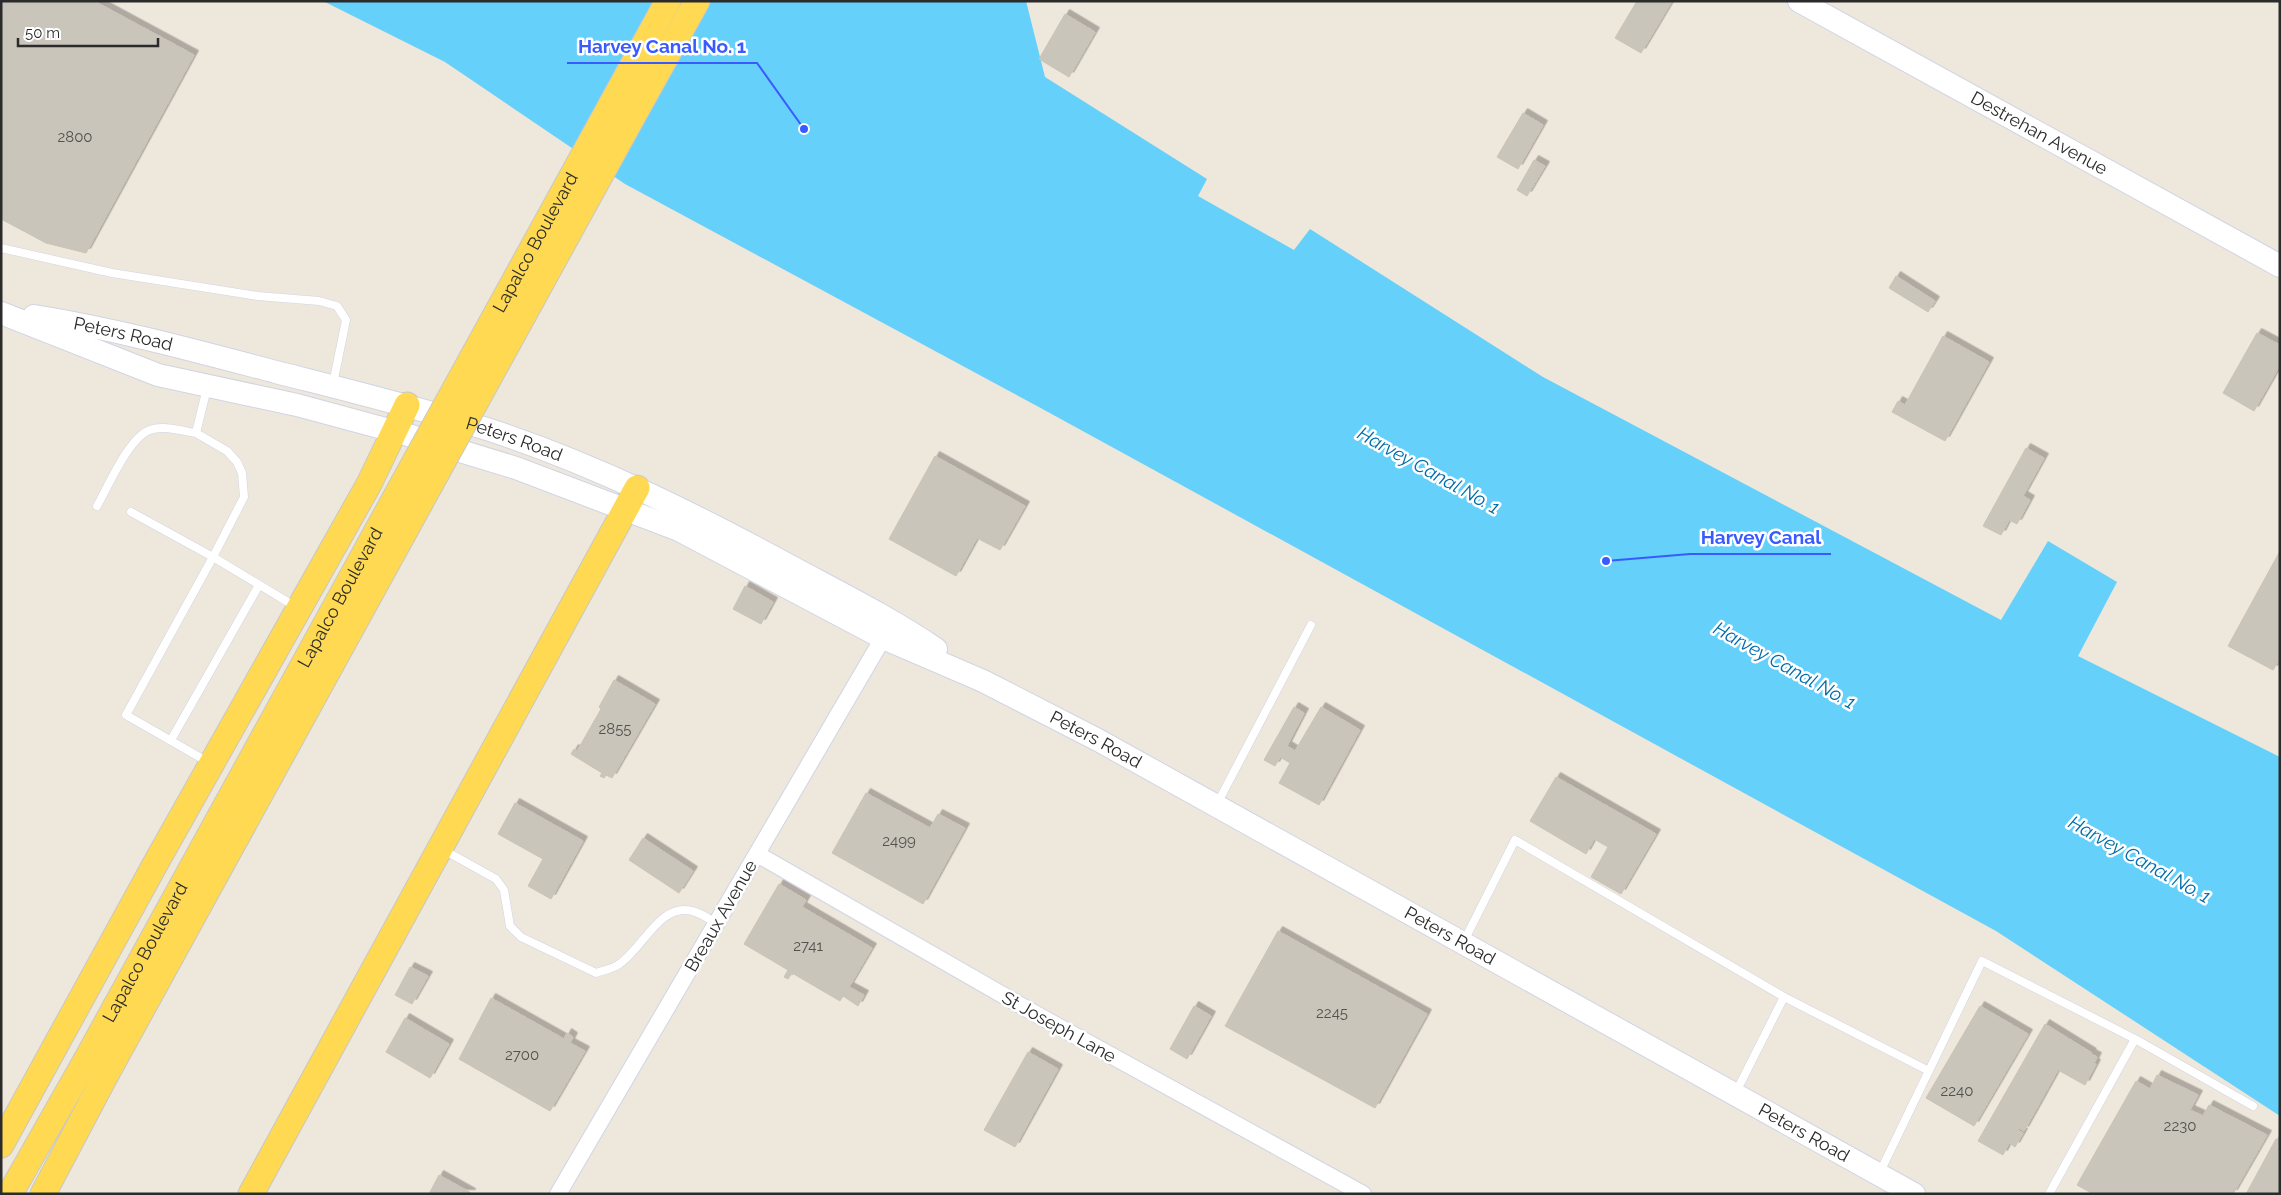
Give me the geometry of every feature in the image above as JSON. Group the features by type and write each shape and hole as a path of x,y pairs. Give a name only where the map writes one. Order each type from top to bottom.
{"main road":[{"name":"Lapalco Boulevard","path":"10,1194 85,1062 668,1"},
{"name":"Lapalco Boulevard","path":"43,1194 107,1073 697,1"},
{"name":"Destrehan Avenue","path":"1798,1 2280,266"},
{"name":"Peters Road","path":"1,312 78,323 407,405 498,433 553,453 692,513 901,626 983,681"},
{"name":"Peters Road","path":"1,312 158,375 297,406 396,432 516,468 679,530 883,638 983,681 1098,740 1914,1194"},
{"path":"1,1145 370,484 407,405"},
{"path":"250,1194 637,488"}],"street":[{"name":"Breaux Avenue","path":"558,1194 883,638"},
{"name":"St Joseph Lane","path":"757,854 1034,1013 1364,1194"}],"lane":[{"path":"1,248 112,273 258,296 319,301 337,306 346,320 332,386"},
{"path":"196,433 208,386"},
{"path":"97,506 127,453 141,434 152,429 170,429 196,433 227,451 237,462 242,473 244,497 126,715 212,764"},
{"path":"131,512 213,557 300,609"},
{"path":"171,740 259,584"},
{"path":"1216,806 1311,624"},
{"path":"1463,943 1515,840 1784,997 1929,1071"},
{"path":"440,848 496,879 504,890 510,926 521,936 596,973 618,965 642,944 660,919 676,910 693,911 716,923"},
{"path":"1879,1174 1982,961 2135,1039 2253,1106"},
{"path":"1735,1094 1784,997"},
{"path":"2050,1194 2135,1039"}],"water":[{"path":"323,1 1026,1 1045,77 1207,179 1198,196 1294,250 1310,229 1543,377 2001,620 2048,541 2117,582 2078,656 2280,757 2280,1116 1996,931 1037,406 625,184 445,62"}],"building":[{"path":"1,1 94,1 194,55 86,253 46,243 1,219"},
{"path":"1637,1 1672,1 1641,53 1615,38"},
{"path":"1065,14 1095,32 1069,77 1039,59"},
{"path":"1523,113 1543,125 1518,169 1497,157"},
{"path":"1534,160 1545,166 1527,196 1517,190"},
{"path":"1896,276 1935,301 1928,312 1889,288"},
{"path":"2257,333 2280,345 2280,365 2254,411 2223,393"},
{"path":"1943,336 1989,362 1945,441 1892,412 1898,401 1905,405"},
{"path":"2026,448 2044,458 2023,496 2030,500 2017,524 2009,520 2001,535 1983,526"},
{"path":"935,456 1025,506 1000,550 977,538 956,576 889,539"},
{"path":"2280,551 2280,658 2273,670 2228,646"},
{"path":"745,586 773,602 761,624 733,609"},
{"path":"614,680 655,704 612,778 606,775 604,778 600,776 602,773 571,754 574,749 577,751 601,709 599,707"},
{"path":"1294,707 1304,713 1287,746 1295,751 1321,707 1360,730 1319,805 1279,783 1290,763 1280,757 1275,766 1264,760"},
{"path":"1556,777 1656,834 1621,894 1591,877 1608,847 1594,839 1586,854 1530,821"},
{"path":"866,793 930,828 938,814 965,828 923,904 832,853"},
{"path":"515,803 583,841 551,899 528,886 543,859 498,834"},
{"path":"643,838 693,871 679,893 629,860"},
{"path":"779,884 806,900 802,907 872,948 849,987 864,995 858,1006 843,996 840,1001 792,973 788,979 784,977 788,970 744,944"},
{"path":"1278,931 1427,1014 1375,1108 1225,1026"},
{"path":"410,967 428,976 412,1004 395,995"},
{"path":"491,998 564,1039 567,1033 573,1037 570,1043 585,1051 550,1111 459,1059"},
{"path":"1194,1006 1211,1016 1187,1059 1170,1049"},
{"path":"1980,1006 2028,1034 1974,1126 1926,1098"},
{"path":"405,1018 449,1044 430,1078 386,1052"},
{"path":"2045,1024 2092,1053 2097,1057 2094,1063 2096,1064 2085,1085 2058,1070 2024,1131 2019,1128 2018,1130 2023,1133 2015,1147 2009,1143 2003,1155 1978,1141"},
{"path":"1028,1052 1058,1069 1015,1147 984,1130"},
{"path":"2157,1075 2198,1095 2190,1110 2203,1116 2209,1105 2267,1135 2233,1194 2093,1194 2077,1185 2136,1081 2150,1089"},
{"path":"2276,1139 2280,1140 2280,1194 2246,1194"},
{"path":"439,1175 471,1193 471,1194 429,1194"}],"place":[{"name":"Harvey Canal No. 1","path":"804,129"},
{"name":"Harvey Canal","path":"1606,561"}]}
